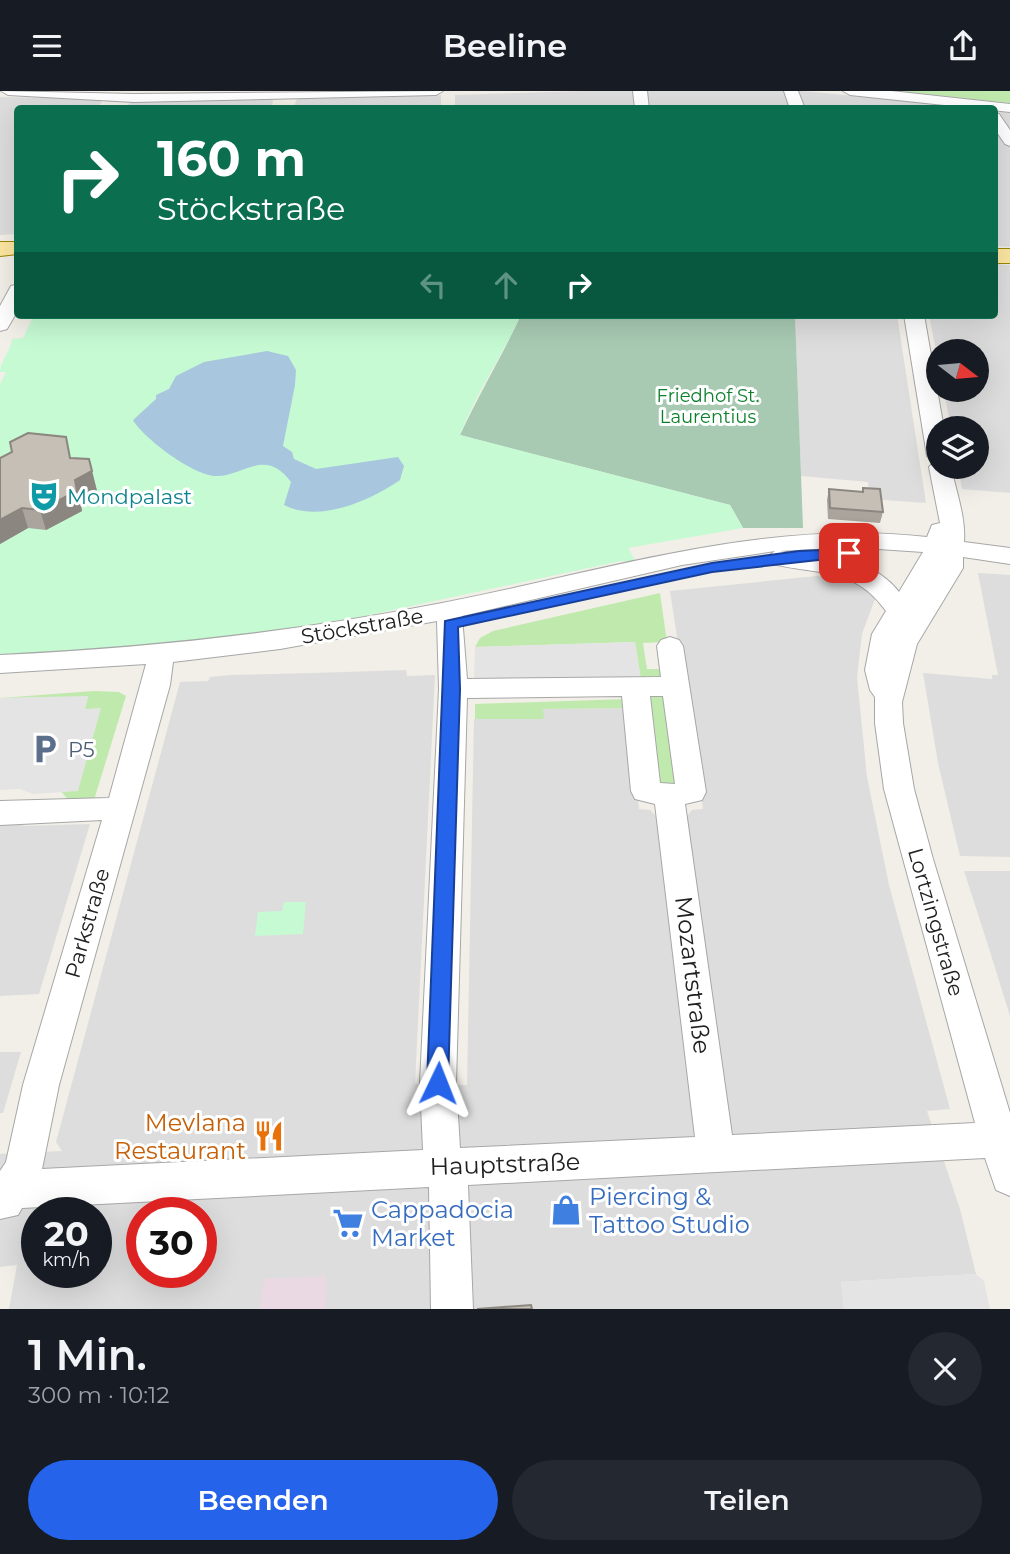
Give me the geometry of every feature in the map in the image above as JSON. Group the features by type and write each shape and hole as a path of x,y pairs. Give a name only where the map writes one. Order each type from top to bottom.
{"street":[{"path":"8,91 116,99 286,102 399,91 444,92"},
{"path":"850,91 949,105"},
{"path":"998,122 1010,141"},
{"path":"0,325 14,298"},
{"path":"915,319 931,416"},
{"path":"942,479 947,511 953,518 944,553"},
{"name":"Stöckstraße","path":"449,617 646,564 757,545 839,539 1010,563"},
{"name":"Stöckstraße","path":"0,683 160,662 289,639 449,617 778,558 849,553 1010,556"},
{"name":"Lortzingstraße","path":"944,553 898,609 889,626 880,658 880,679 888,702 897,776 905,812 1005,1139 1010,1177"},
{"name":"Lortzingstraße","path":"888,702 904,644 948,576 944,553"},
{"name":"Stöckstraße","path":"778,558 846,567 867,575 884,587 898,609"},
{"path":"449,617 453,689 438,1083 439,1135 449,1189 452,1309"},
{"path":"635,687 646,791 669,796 691,792 670,646"},
{"name":"Stöckstraße","path":"0,664 160,662"},
{"name":"Parkstraße","path":"4,1196 24,1167 41,1085 160,662"},
{"path":"453,689 676,686"},
{"name":"Mozartstraße","path":"669,796 716,1155"},
{"path":"0,813 120,809"},
{"name":"Hauptstraße","path":"4,1196 445,1166 1005,1139"}],"shaded area":[{"path":"583,91 804,91 944,105 455,105 455,95"},
{"path":"441,95 441,105 294,105 297,99"},
{"path":"0,97 103,99 100,105 14,105 14,234 0,235"},
{"path":"273,100 272,105 128,105 130,103"},
{"path":"998,112 1010,113 1010,247 998,246"},
{"path":"998,264 1010,265 1010,493 962,489 960,479 989,479 989,416 949,416 946,403 989,403 989,339 934,339 930,319 998,319"},
{"path":"795,319 898,319 926,503 870,499 868,482 801,476"},
{"path":"978,573 1010,575 1010,857 960,856 938,763 923,673 992,679 992,675 998,675"},
{"path":"817,576 853,580 871,591 875,599 862,634 857,677 867,777 889,885 950,1109 927,1111 960,1209 976,1274 841,1282 844,1309 9,1309 17,1265 0,1267 0,1154 62,1151 56,1142 180,682 208,681 210,677 231,675 406,670 407,676 435,675 415,1084 467,1085 474,719 543,719 543,709 628,708 639,809 650,810 657,817 687,816 692,810 703,809 670,591"},
{"path":"635,642 641,680 485,684 485,678 474,678 475,647"},
{"name":"P5","path":"88,696 85,709 101,708 78,791 33,794 20,789 0,790 0,698"},
{"path":"15,818 24,826 90,824 39,994 0,996 0,819"},
{"path":"964,871 1010,871 1010,1016 987,942"},
{"path":"0,1052 21,1052 3,1113 0,1113"},
{"path":"976,1274 984,1281 990,1309 844,1309 841,1282"},
{"path":"326,1276 325,1309 260,1309 264,1279"}],"green space":[{"path":"898,91 1010,91 1010,103"},
{"path":"32,319 519,319 460,435 730,505 743,528 628,548 636,562 621,561 332,623 174,647 0,658 0,384 6,372 0,372 12,339 23,338"},
{"name":"Friedhof St. Laurentius","path":"519,319 795,319 803,528 743,528 730,505 460,435"},
{"path":"660,593 667,642 643,643 647,669 664,669 667,677 641,680 635,642 475,647 480,638 493,631"},
{"path":"94,691 119,692 126,696 94,800 68,800 61,791 88,697 0,698"},
{"path":"667,694 677,784 660,785 642,695"},
{"path":"628,699 628,708 543,709 544,719 475,719 475,704"},
{"path":"284,902 306,902 303,934 255,936 258,912 282,911"}],"water":[{"path":"267,351 288,356 296,370 283,446 292,452 294,459 316,469 398,457 404,466 400,480 374,495 344,507 313,512 298,510 284,505 291,482 272,466 254,466 227,475 207,475 170,455 133,420 156,399 156,395 169,389 176,376 204,362"}],"building":[{"name":"Mondpalast","path":"28,433 66,437 70,458 89,459 92,471 75,480 77,491 40,510 22,508 0,520 0,458 12,452 10,442"},
{"path":"863,488 880,489 883,512 830,508 829,489 863,492"},
{"path":"531,1305 532,1309 477,1309"}],"place":[{"name":"Mondpalast","path":"44,496"},
{"name":"P5","path":"45,749"},
{"name":"Mevlana Restaurant","path":"269,1136"},
{"name":"Piercing & Tattoo Studio","path":"566,1210"},
{"name":"Cappadocia Market","path":"348,1223"}],"route":[{"path":"438,1083 453,689 450,624 712,567 799,555 849,553"}]}
